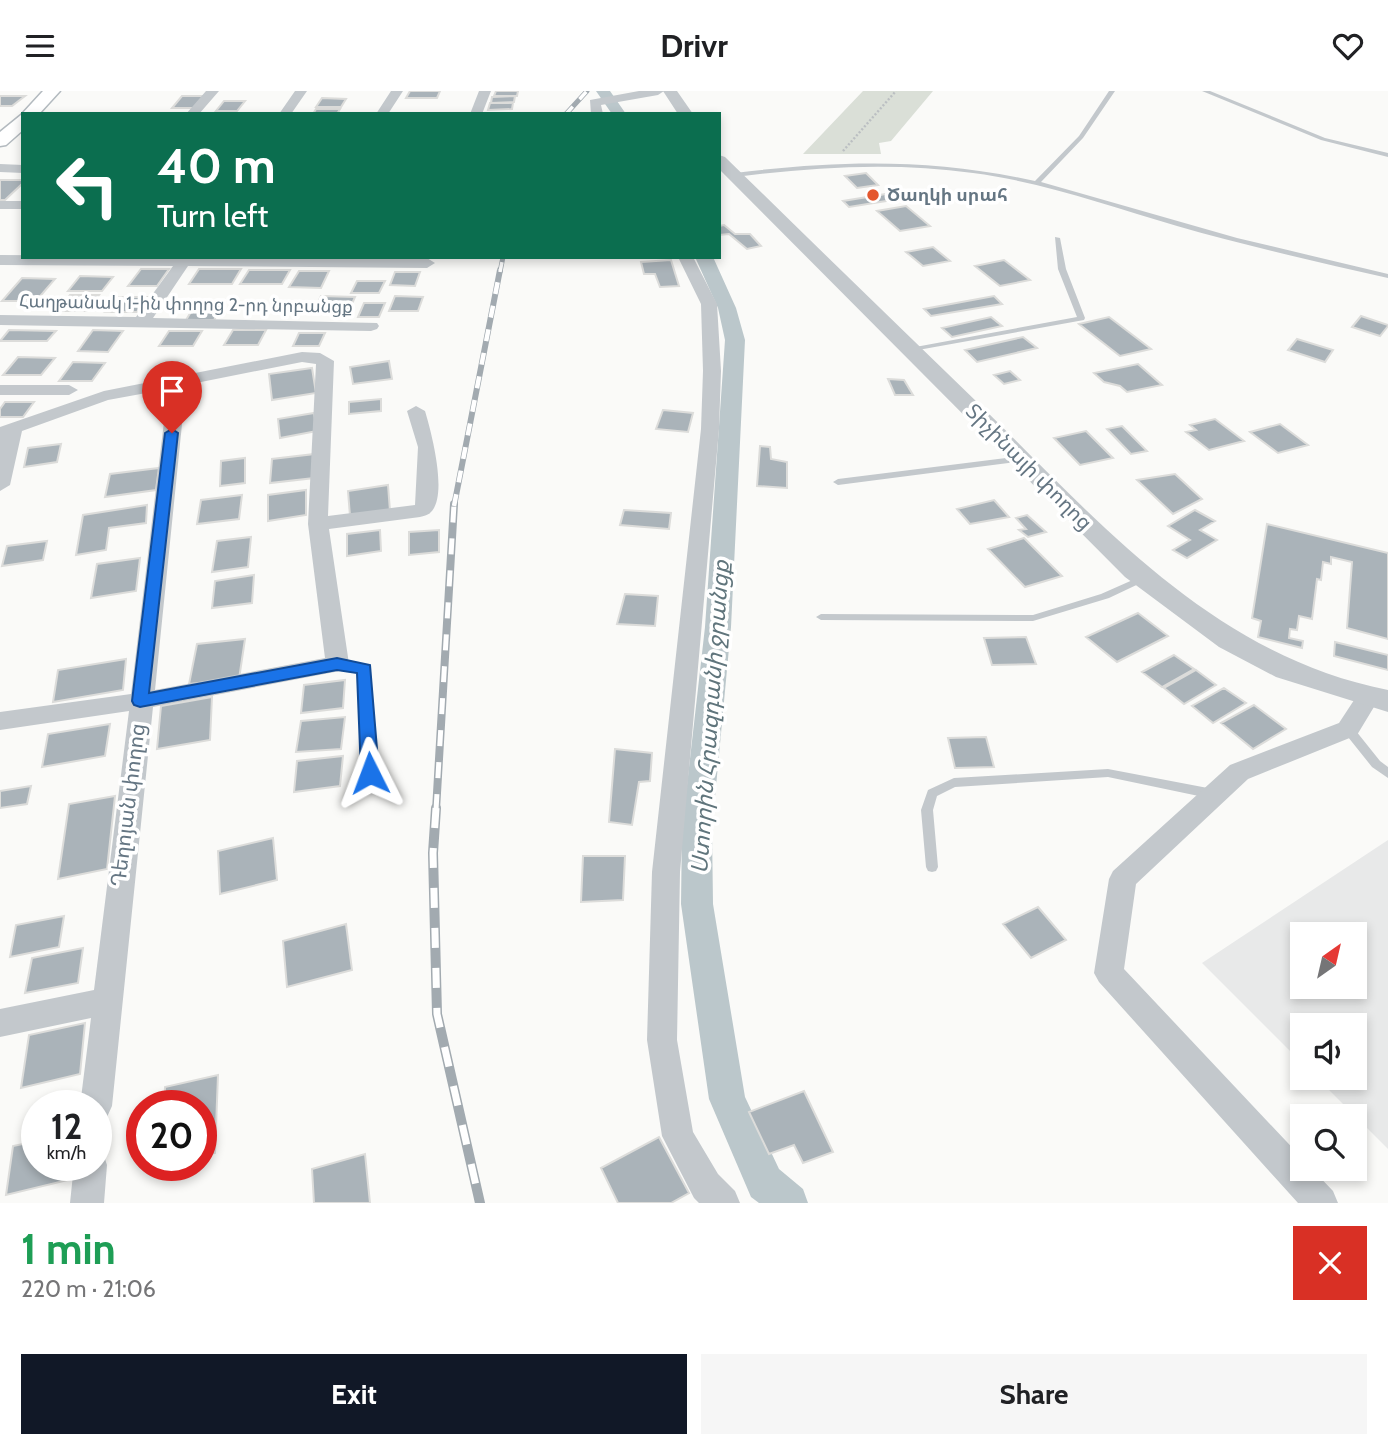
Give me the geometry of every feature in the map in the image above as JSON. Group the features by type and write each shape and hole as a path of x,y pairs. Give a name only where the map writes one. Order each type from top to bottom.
{"main road":[{"path":"31,112 52,91"},
{"path":"0,141 21,122"}],"street":[{"path":"194,112 213,91"},
{"path":"286,112 301,91"},
{"path":"384,112 397,91"},
{"path":"477,112 485,91"},
{"path":"596,109 658,91"},
{"path":"670,91 685,112"},
{"name":"Տիչինայի փողոց","path":"727,167 1144,578 1229,641 1286,670 1378,699"},
{"path":"0,168 21,169"},
{"path":"0,205 21,205"},
{"path":"686,259 709,304 711,418 666,872 662,1040 678,1136 706,1186 723,1203"},
{"path":"0,260 427,263"},
{"path":"142,321 186,260"},
{"name":"Հաղթանակ 1-ին փողոց 2-րդ նրբանցք","path":"0,320 371,326"},
{"path":"0,485 7,430 104,396 178,380 302,357 314,357 325,362 318,524 337,664 140,701 0,721"},
{"name":"Դեղոյան փողոց","path":"98,1090 178,380"},
{"path":"0,390 69,390"},
{"path":"318,524 413,513 423,509 427,501 428,447 416,411"},
{"path":"1321,1203 1109,973 1123,879 1239,772 1348,729 1378,699"},
{"path":"0,1024 106,1001"},
{"path":"87,1203 89,1181"}],"lane":[{"path":"1037,183 1081,137 1112,91"},
{"path":"1205,91 1323,139 1388,155"},
{"path":"727,167 783,169 883,164 942,167 1037,183 1214,234 1388,276"},
{"path":"910,350 1081,318 1062,269 1057,238"},
{"path":"838,482 1021,459"},
{"path":"821,617 1033,618 1105,596 1144,578"},
{"path":"337,664 365,669 370,773"},
{"path":"1348,729 1376,764 1388,774"},
{"path":"932,867 927,810 932,793 954,783 1108,773 1215,794"}],"path":[{"path":"847,166 842,151 896,91"}],"shaded area":[{"path":"863,91 933,91 891,141 879,143 881,154 803,154"},
{"path":"1388,840 1388,1149 1367,1128 1367,1104 1343,1104 1329,1090 1367,1090 1367,1013 1290,1013 1290,1051 1202,963"}],"building":[{"path":"410,91 440,91 437,98 406,98"},
{"path":"496,91 518,91 517,96 494,96"},
{"path":"0,96 25,96 12,106 0,106"},
{"path":"182,96 204,96 194,108 172,108"},
{"path":"515,96 514,102 491,103 492,97"},
{"path":"322,98 346,99 341,107 316,107"},
{"path":"224,101 245,101 237,111 216,111"},
{"path":"490,103 513,103 512,109 488,110"},
{"path":"316,109 340,109 338,112 314,112"},
{"path":"866,173 878,185 857,188 845,176"},
{"path":"0,180 21,180 21,185 5,200 0,200"},
{"path":"904,191 911,197 849,207 843,201"},
{"path":"906,206 930,226 900,231 877,211"},
{"path":"721,226 735,234 750,234 761,246 747,249 729,234 721,235"},
{"path":"933,247 950,261 923,266 906,252"},
{"path":"671,260 679,286 660,287 655,274 644,274 641,262"},
{"path":"1004,260 1030,280 1000,286 975,266"},
{"path":"141,269 169,269 157,286 128,286"},
{"path":"199,269 241,269 232,284 189,284"},
{"path":"249,270 290,270 282,284 240,284"},
{"path":"299,271 329,271 321,288 289,287"},
{"path":"395,272 420,272 415,286 390,285"},
{"path":"80,276 113,277 102,291 68,291"},
{"path":"22,278 55,279 36,301 2,301"},
{"path":"357,281 385,281 379,293 351,293"},
{"path":"70,295 99,295 87,311 57,311"},
{"path":"321,296 355,297 348,313 313,312"},
{"path":"395,296 423,297 418,311 389,311"},
{"path":"994,296 1002,304 931,316 924,309"},
{"path":"116,297 147,297 137,312 105,312"},
{"path":"197,302 225,302 214,320 186,320"},
{"path":"364,303 385,303 379,317 358,317"},
{"path":"1361,316 1388,326 1380,336 1352,327"},
{"path":"991,317 1002,326 952,337 942,328"},
{"path":"1109,317 1151,349 1120,356 1079,324"},
{"path":"9,330 56,331 47,341 0,341"},
{"path":"93,330 123,331 108,352 78,351"},
{"path":"233,330 266,330 258,345 224,345"},
{"path":"169,331 202,331 193,346 159,346"},
{"path":"299,333 325,333 319,346 293,346"},
{"path":"1023,337 1037,348 977,362 965,350"},
{"path":"1297,339 1333,350 1325,362 1288,350"},
{"path":"18,357 55,358 41,375 3,375"},
{"path":"389,361 392,379 353,384 350,367"},
{"path":"73,362 105,363 92,381 59,381"},
{"path":"1138,364 1162,385 1127,392 1120,386 1104,382 1094,373"},
{"path":"312,368 316,393 272,400 269,374"},
{"path":"1010,371 1020,380 1004,384 994,375"},
{"path":"888,379 904,380 913,395 895,395"},
{"path":"381,399 381,411 349,414 349,402"},
{"path":"5,402 34,402 23,417 0,417 0,409"},
{"path":"663,410 693,413 688,432 656,429"},
{"path":"314,413 317,431 280,438 278,419"},
{"path":"1215,419 1244,441 1209,450 1186,432 1196,430 1190,425"},
{"path":"1280,424 1308,445 1278,453 1250,432"},
{"path":"1122,426 1147,451 1131,454 1107,429"},
{"path":"1086,431 1113,458 1080,465 1054,438"},
{"path":"61,444 57,462 24,467 28,448"},
{"path":"760,446 770,447 771,459 787,462 787,488 757,486"},
{"path":"315,454 314,478 270,483 272,459"},
{"path":"245,458 245,483 220,486 221,461"},
{"path":"159,468 156,490 105,497 110,474"},
{"path":"1175,474 1202,499 1173,514 1137,480"},
{"path":"388,485 390,511 350,516 348,491"},
{"path":"306,490 306,515 268,521 268,495"},
{"path":"242,495 239,519 197,524 201,500"},
{"path":"994,500 1009,517 970,524 957,509"},
{"path":"147,505 146,523 109,528 106,550 76,555 83,515"},
{"path":"624,510 671,513 669,529 620,525"},
{"path":"1195,510 1215,521 1200,530 1217,540 1187,558 1173,550 1190,540 1168,526"},
{"path":"1027,515 1046,532 1028,537 1019,530 1026,529 1016,518"},
{"path":"1267,524 1388,553 1388,639 1347,628 1352,562 1331,557 1331,564 1323,562 1321,580 1317,579 1312,619 1299,616 1297,630 1290,629 1289,638 1303,641 1302,648 1258,637 1261,621 1252,618"},
{"path":"380,530 381,551 347,556 347,534"},
{"path":"439,530 439,552 409,555 409,532"},
{"path":"251,537 248,567 212,572 217,541"},
{"path":"1024,538 1062,576 1025,587 988,549"},
{"path":"47,541 43,560 2,566 7,546"},
{"path":"140,558 136,591 91,598 97,564"},
{"path":"254,575 252,603 212,608 215,581"},
{"path":"625,594 658,596 655,626 617,624"},
{"path":"1138,613 1168,636 1117,662 1086,637"},
{"path":"1026,637 1036,664 992,665 984,638"},
{"path":"245,639 239,679 189,684 197,644"},
{"path":"1335,642 1388,655 1388,670 1334,656"},
{"path":"1174,655 1194,669 1162,687 1142,672"},
{"path":"126,659 123,690 53,702 58,670"},
{"path":"1196,670 1216,685 1184,704 1164,688"},
{"path":"345,680 343,708 301,713 304,685"},
{"path":"1224,688 1246,703 1213,723 1192,706"},
{"path":"212,697 210,740 157,749 161,706"},
{"path":"1254,705 1286,729 1253,749 1221,723"},
{"path":"345,717 341,749 296,752 301,721"},
{"path":"110,724 105,756 42,767 48,734"},
{"path":"986,737 994,767 955,768 948,738"},
{"path":"615,749 652,753 650,781 639,782 632,825 609,822"},
{"path":"343,756 340,786 294,792 297,761"},
{"path":"31,786 27,804 0,808 0,791"},
{"path":"115,796 107,869 58,879 69,804"},
{"path":"273,838 277,880 220,894 218,851"},
{"path":"583,856 625,856 623,900 581,902"},
{"path":"1038,907 1066,940 1031,958 1003,924"},
{"path":"64,916 59,947 10,957 16,925"},
{"path":"346,924 352,970 287,987 283,941"},
{"path":"83,948 78,983 25,993 32,958"},
{"path":"85,1023 80,1074 21,1088 29,1035"},
{"path":"218,1075 217,1101 217,1090 165,1090 165,1087"},
{"path":"804,1091 833,1152 803,1163 794,1145 769,1154 749,1112"},
{"path":"659,1137 689,1193 671,1203 618,1203 601,1168"},
{"path":"21,1144 21,1181 64,1181 6,1195 13,1146"},
{"path":"365,1154 370,1203 314,1203 312,1169"}],"waterway":[{"name":"Ստորին Հրազդանի ջրանցք","path":"603,91 618,112"},
{"name":"Ստորին Հրազդանի ջրանցք","path":"705,259 727,308 735,340 718,627 697,829 697,904 727,1099 765,1183 789,1203"}],"railway":[{"path":"568,112 587,91"},
{"path":"500,272 503,259"},
{"path":"454,506 500,270"},
{"path":"436,810 454,504"},
{"path":"436,808 433,853 437,1014 480,1203"}],"place":[{"name":"Ծաղկի սրահ","path":"873,195"}],"route":[{"path":"172,433 140,701 337,664 365,669 370,773"}]}
